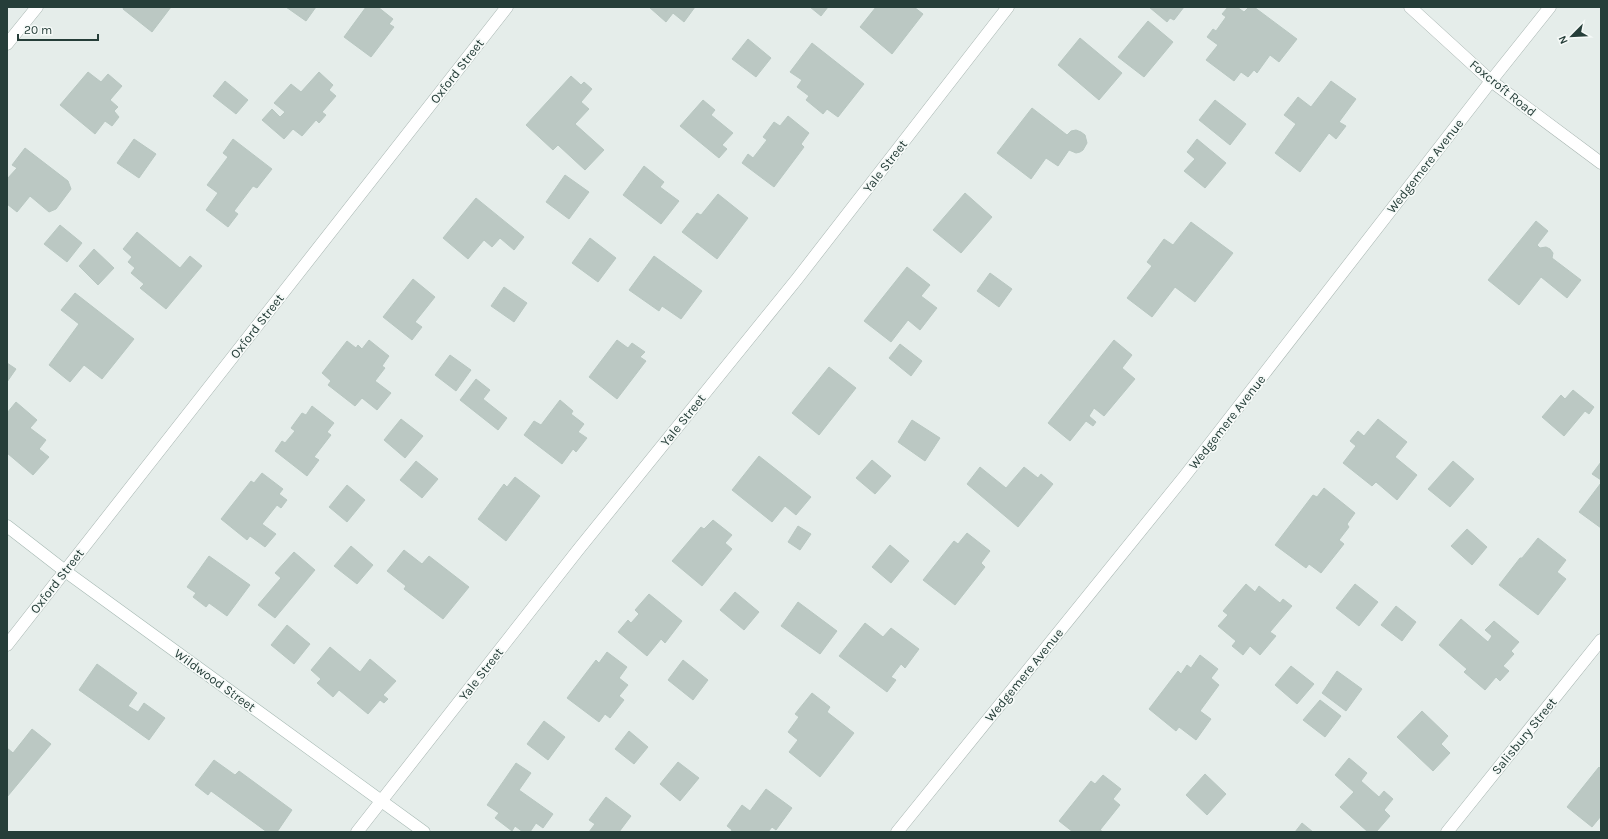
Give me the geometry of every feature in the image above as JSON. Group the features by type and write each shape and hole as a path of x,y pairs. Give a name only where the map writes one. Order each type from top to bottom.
{"street":[{"path":"7,44 37,7"},
{"name":"Oxford Street","path":"7,645 507,7"},
{"name":"Yale Street","path":"357,832 578,550 797,279 1008,7"},
{"name":"Foxcroft Road","path":"1410,7 1490,81 1601,163"},
{"name":"Wedgemere Avenue","path":"897,832 1184,477 1490,81 1550,7"},
{"name":"Wildwood Street","path":"7,526 65,571 424,832"},
{"name":"Salisbury Street","path":"1447,832 1601,640"}],"building":[{"path":"124,7 171,7 152,32 123,9"},
{"path":"286,7 316,7 306,21"},
{"path":"366,7 378,7 393,19 389,24 394,27 371,57 344,37"},
{"path":"649,7 695,7 684,22 673,13 666,22"},
{"path":"810,7 828,7 821,16"},
{"path":"876,7 914,7 923,14 892,54 860,27"},
{"path":"1149,7 1184,7 1174,20 1170,18 1167,22"},
{"path":"1228,7 1237,7 1244,12 1249,7 1254,7 1297,39 1279,62 1270,55 1257,73 1254,70 1248,77 1241,72 1234,81 1206,60 1218,45 1207,37 1213,29 1216,31 1226,17 1222,14"},
{"path":"1148,21 1173,42 1144,77 1118,57"},
{"path":"1080,38 1122,73 1099,100 1058,65"},
{"path":"748,39 771,58 756,77 732,59"},
{"path":"812,43 864,84 838,117 827,109 823,114 806,100 809,96 797,87 802,80 790,72"},
{"path":"88,72 101,82 108,74 122,86 110,100 118,107 114,111 119,117 112,126 105,121 95,134 60,105"},
{"path":"319,72 333,85 329,90 336,96 322,112 326,115 319,123 316,120 302,136 293,129 284,139 262,120 272,109 280,117 285,112 274,103 291,84 301,92"},
{"path":"571,76 581,85 584,82 592,89 581,102 589,109 575,124 604,150 585,170 558,145 553,150 526,125"},
{"path":"225,81 248,100 236,114 213,96"},
{"path":"1331,81 1356,99 1339,122 1346,126 1336,139 1329,133 1300,172 1275,153 1296,124 1284,115 1298,97 1311,107"},
{"path":"703,100 715,110 711,115 733,133 722,145 727,149 719,158 680,126"},
{"path":"1215,100 1246,124 1230,145 1199,120"},
{"path":"1032,108 1067,135 1071,131 1076,130 1081,132 1085,135 1087,143 1080,152 1076,153 1069,150 1058,166 1046,158 1031,179 997,153"},
{"path":"788,116 809,133 801,144 804,147 774,187 742,163 748,154 753,158 767,140 763,137 774,122 780,126"},
{"path":"134,139 156,154 139,178 117,163"},
{"path":"233,139 272,169 257,188 253,186 234,211 238,214 228,227 206,210 218,193 207,185 228,157 223,153"},
{"path":"1197,139 1226,163 1205,188 1184,171 1195,159 1187,152"},
{"path":"25,148 68,181 71,189 56,209 49,212 30,196 17,212 7,204 7,179 17,168 12,165"},
{"path":"644,166 664,182 660,187 679,201 661,224 623,195"},
{"path":"565,175 589,192 569,219 546,202"},
{"path":"965,193 992,217 961,253 933,230"},
{"path":"718,194 748,218 717,259 682,232 697,213 701,215"},
{"path":"476,198 524,237 514,250 500,238 492,247 484,240 468,259 443,238"},
{"path":"1536,221 1548,231 1537,245 1540,248 1546,247 1550,249 1553,253 1552,258 1581,280 1567,298 1541,277 1519,305 1488,280"},
{"path":"1191,222 1233,253 1195,302 1175,287 1152,317 1127,298 1152,266 1147,262 1164,239 1173,245"},
{"path":"60,225 82,243 67,262 44,244"},
{"path":"137,232 180,268 190,256 202,266 166,309 140,288 144,284 131,273 135,268 128,262 132,257 123,249"},
{"path":"590,238 616,258 598,282 572,263"},
{"path":"94,249 114,268 98,285 79,266"},
{"path":"654,256 702,291 681,319 662,306 659,311 629,290"},
{"path":"907,267 930,285 921,296 937,308 920,330 908,320 891,342 864,321"},
{"path":"990,273 1012,289 999,307 977,291"},
{"path":"413,279 435,297 415,322 422,327 412,340 383,317"},
{"path":"504,287 527,303 514,322 491,306"},
{"path":"75,293 134,339 102,379 84,365 70,382 49,365 79,324 61,310"},
{"path":"369,340 389,356 382,366 385,368 375,381 391,393 377,410 362,398 355,406 328,385 331,381 322,373 347,341 356,348 358,345 362,349"},
{"path":"617,340 628,348 632,343 645,352 640,357 646,361 617,399 589,377"},
{"path":"1114,340 1132,355 1122,368 1135,379 1104,416 1094,408 1089,416 1096,422 1093,426 1086,421 1070,441 1048,423"},
{"path":"900,344 922,361 911,376 889,358"},
{"path":"450,355 471,370 456,391 435,375"},
{"path":"7,363 16,369 7,382"},
{"path":"829,367 856,388 819,435 792,413"},
{"path":"476,379 490,390 483,399 507,418 498,430 460,400"},
{"path":"1573,390 1594,407 1589,414 1585,411 1564,436 1542,417 1561,395 1565,399"},
{"path":"560,400 573,411 571,414 584,424 578,432 587,438 576,452 573,449 562,464 524,435 534,421 541,425"},
{"path":"16,402 37,420 30,428 46,440 39,449 49,457 33,475 7,453 7,413"},
{"path":"312,406 334,423 327,432 331,435 314,457 319,460 307,476 275,451 282,441 285,443 295,431 291,428 302,413 306,415"},
{"path":"401,419 423,436 405,458 384,440"},
{"path":"1378,419 1407,442 1395,457 1417,475 1397,500 1376,482 1372,486 1343,463 1356,446 1350,441 1358,431 1364,436"},
{"path":"912,420 940,438 925,461 898,442"},
{"path":"759,456 811,497 796,515 785,506 772,522 732,490"},
{"path":"872,460 891,476 875,494 856,478"},
{"path":"416,461 438,479 422,498 400,480"},
{"path":"1453,461 1474,479 1450,507 1428,489"},
{"path":"1601,462 1601,480 1592,474"},
{"path":"980,467 1006,488 1024,467 1038,478 1041,474 1053,484 1018,527 967,484"},
{"path":"262,473 283,489 279,494 287,500 281,508 277,505 262,524 276,534 265,547 250,536 247,540 221,519 251,481 254,483"},
{"path":"515,477 540,496 506,541 478,519 504,484 507,487"},
{"path":"1601,483 1601,528 1579,512"},
{"path":"347,485 365,500 347,522 329,507"},
{"path":"1324,488 1355,513 1347,524 1349,527 1339,540 1344,544 1321,573 1309,564 1306,568 1275,545 1313,495 1317,497"},
{"path":"713,520 732,535 725,543 732,549 702,586 672,561 701,527 704,529"},
{"path":"798,526 811,534 800,550 788,542"},
{"path":"1467,529 1487,547 1472,565 1451,546"},
{"path":"967,533 990,551 981,563 985,567 955,605 923,580 954,541 958,544"},
{"path":"1538,538 1566,560 1557,572 1566,579 1538,615 1499,585"},
{"path":"890,545 909,561 891,583 872,567"},
{"path":"351,546 373,565 357,584 334,566"},
{"path":"404,550 422,564 429,556 469,587 443,619 404,589 406,586 387,571"},
{"path":"294,552 315,570 275,618 258,605 281,578 275,573"},
{"path":"209,556 250,585 227,616 209,603 206,607 193,597 196,593 187,587"},
{"path":"1246,584 1255,592 1259,586 1280,603 1283,599 1292,606 1270,632 1276,636 1260,655 1250,646 1243,655 1232,646 1236,641 1218,626 1228,615 1223,611"},
{"path":"1355,584 1378,602 1359,626 1336,608"},
{"path":"735,592 759,612 744,630 720,610"},
{"path":"649,594 682,621 665,643 661,639 647,656 618,632 628,620 631,623 639,614 635,610"},
{"path":"798,602 837,631 820,654 781,626"},
{"path":"1396,606 1416,622 1402,641 1381,625"},
{"path":"1461,619 1488,642 1492,636 1485,630 1494,621 1519,642 1511,651 1514,654 1503,666 1509,671 1500,681 1496,677 1485,690 1464,672 1467,669 1439,645"},
{"path":"865,623 883,637 891,628 919,649 905,668 901,664 891,677 896,680 887,692 839,656"},
{"path":"287,625 310,644 294,664 271,645"},
{"path":"330,647 360,672 370,659 396,681 383,695 388,699 384,703 380,700 368,714 339,690 333,697 317,683 321,679 311,670"},
{"path":"607,652 627,667 619,678 628,685 619,696 624,700 610,718 605,714 599,722 567,698 596,660 599,663"},
{"path":"1200,655 1218,669 1211,678 1219,685 1200,711 1211,719 1196,740 1179,727 1176,731 1149,709 1178,671 1181,674 1187,665 1191,668"},
{"path":"683,660 708,680 693,700 668,680"},
{"path":"97,664 137,693 128,706 138,712 144,703 165,718 149,740 79,690"},
{"path":"1291,666 1314,684 1297,704 1275,685"},
{"path":"1337,671 1362,689 1346,711 1322,693"},
{"path":"812,693 830,707 827,712 854,733 820,777 789,752 798,740 788,732 799,717 795,714"},
{"path":"1320,700 1341,716 1325,737 1303,720"},
{"path":"1422,711 1448,736 1441,744 1450,753 1433,771 1397,737"},
{"path":"544,721 565,737 548,760 527,744"},
{"path":"32,729 51,744 7,797 7,748 13,753"},
{"path":"629,731 648,747 634,764 615,749"},
{"path":"1349,758 1367,773 1361,781 1379,797 1384,791 1393,799 1384,810 1390,816 1376,832 1368,832 1340,807 1354,792 1335,775"},
{"path":"214,760 235,775 239,771 292,810 277,832 267,832 211,791 208,795 195,785"},
{"path":"678,762 699,778 680,801 660,784"},
{"path":"516,763 531,773 519,790 553,814 543,828 536,823 530,832 523,832 515,826 512,831 495,818 499,813 487,805"},
{"path":"1599,767 1601,769 1601,816 1592,827 1567,807"},
{"path":"1205,774 1226,794 1207,815 1186,795"},
{"path":"1103,775 1121,789 1113,799 1120,805 1100,830 1103,832 1073,832 1059,821 1091,781 1095,784"},
{"path":"766,789 792,808 776,830 772,827 768,832 731,832 732,830 727,826 742,805 750,811"},
{"path":"606,797 631,816 619,832 589,832 595,824 589,820"},
{"path":"1302,823 1313,832 1295,832"}]}
